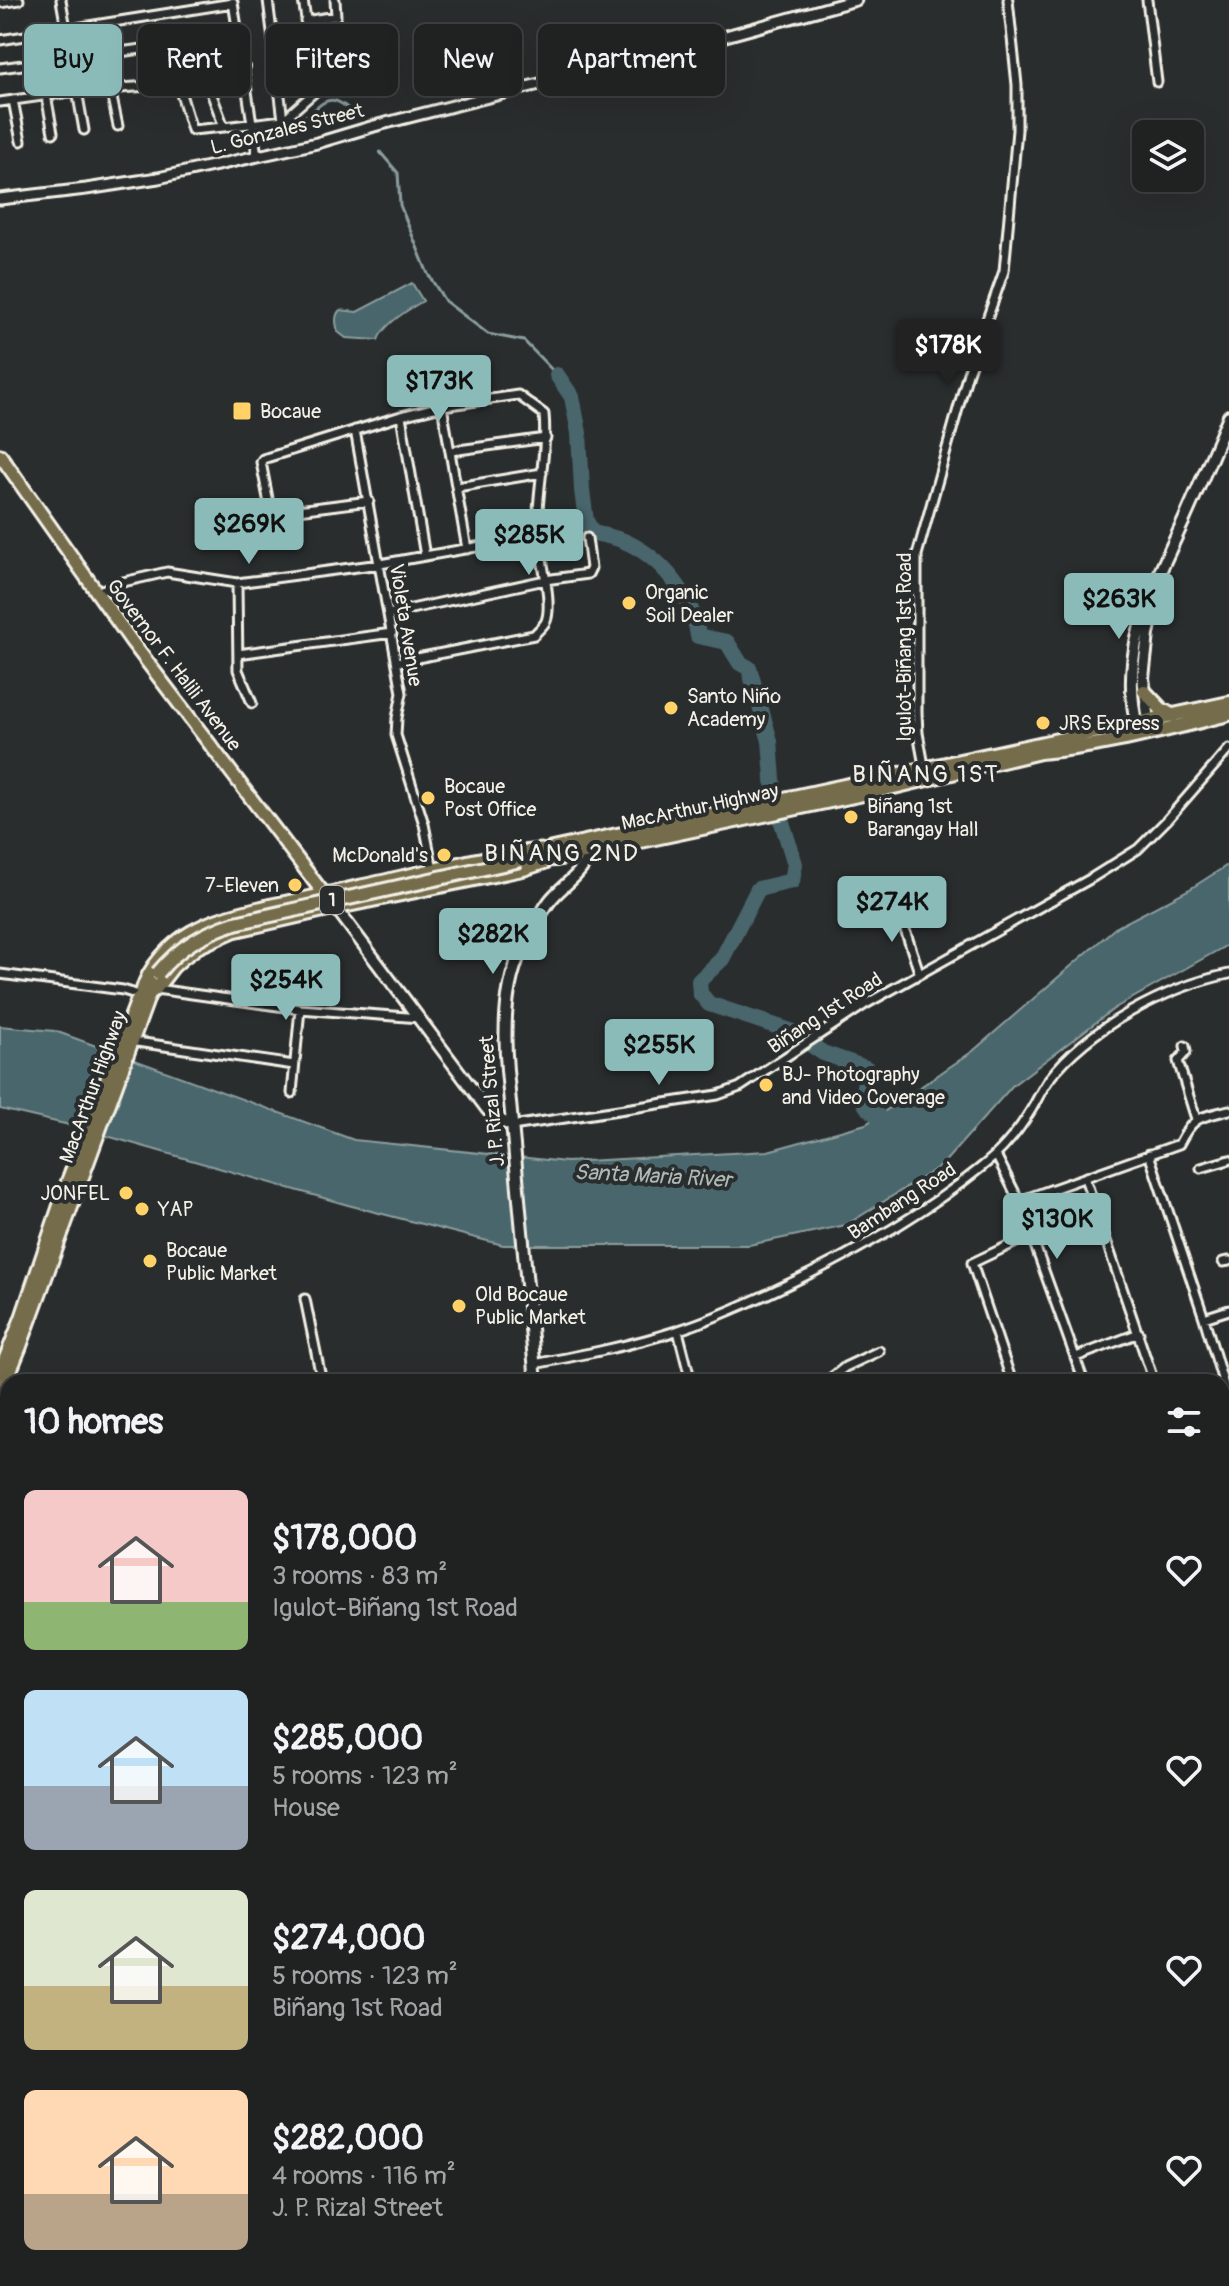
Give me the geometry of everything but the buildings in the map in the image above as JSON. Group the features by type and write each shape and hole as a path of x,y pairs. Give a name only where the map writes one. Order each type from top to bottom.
{"highway":[{"path":"1144,691 1161,709 1173,716"},
{"name":"MacArthur Highway","path":"1144,728 1173,716 1229,703"},
{"name":"MacArthur Highway","path":"554,854 1144,728 1229,714"},
{"name":"1","path":"149,989 169,959 193,940 217,928 554,854"},
{"name":"MacArthur Highway","path":"9,1374 89,1141 149,989"},
{"name":"MacArthur Highway","path":"0,1373 22,1318 47,1240 89,1141"}],"main road":[{"path":"1144,728 1131,677 1137,634 1147,602 1229,416"},
{"name":"Governor F. Halili Avenue","path":"0,455 96,592 324,894"},
{"path":"1144,728 1143,678 1148,634 1162,569"},
{"name":"J. P. Rizal Street","path":"535,1374 504,1024 510,980 534,922 586,862 587,847"},
{"name":"MacArthur Highway","path":"521,851 554,854 525,869 246,928 215,938 183,958 149,989 144,982 175,943 225,916 521,851"},
{"path":"336,908 487,1109 512,1126"}],"street":[{"path":"0,3 19,0"},
{"path":"61,0 64,24"},
{"path":"268,0 283,120"},
{"path":"182,96 192,130 283,120 317,90 303,0"},
{"path":"305,21 336,16 335,0"},
{"name":"L. Gonzales Street","path":"0,199 158,178 317,143 856,0"},
{"name":"Igulot-Biñang 1st Road","path":"925,774 917,723 916,567 925,524 968,373 1004,271 1017,130 1017,85 1008,0"},
{"path":"1147,0 1157,82"},
{"path":"106,24 233,2 237,24"},
{"path":"0,40 24,37"},
{"path":"0,68 24,65"},
{"path":"0,102 39,96"},
{"path":"46,96 53,133"},
{"path":"78,96 84,130"},
{"path":"112,96 118,126"},
{"path":"212,96 224,127"},
{"path":"249,96 257,155"},
{"path":"13,100 21,141"},
{"path":"369,501 274,513 270,509 261,466 263,459 442,406 518,395 544,414 546,438 538,536 548,597 546,621 534,635 397,662"},
{"path":"442,406 467,549"},
{"path":"401,416 425,556"},
{"name":"Violeta Avenue","path":"355,430 402,693 396,735 424,824 433,870"},
{"path":"451,451 546,438"},
{"path":"457,487 542,473"},
{"path":"96,592 167,572 237,583 380,564 538,536"},
{"path":"388,614 545,580 588,574 591,572 587,538"},
{"path":"237,583 238,670 252,703"},
{"path":"238,654 392,633"},
{"name":"Biñang 1st Road","path":"512,1126 730,1092 919,972 1090,879 1138,849 1229,749"},
{"path":"897,906 919,972"},
{"path":"0,974 300,1009 420,1018"},
{"name":"Bambang Road","path":"534,1364 608,1350 678,1331 740,1307 836,1262 931,1204 996,1155 1030,1113 1050,1077 1094,1036 1154,999 1212,977 1229,974"},
{"path":"292,1093 300,1009"},
{"path":"126,1042 294,1065"},
{"path":"1185,1046 1186,1052 1178,1061 1196,1119"},
{"path":"1019,1201 1179,1144 1188,1126 1196,1119 1229,1110"},
{"path":"1149,1154 1222,1374"},
{"path":"996,1155 1019,1201 1081,1374"},
{"path":"1201,1168 1229,1160"},
{"path":"1085,1178 1152,1374"},
{"path":"1009,1374 972,1263 1031,1235"},
{"path":"305,1299 320,1374"},
{"path":"1204,1318 1229,1310"},
{"path":"678,1331 689,1374"},
{"path":"1076,1357 1139,1333"},
{"path":"836,1374 879,1351"}],"water":[{"path":"412,283 423,301 391,323 378,340 346,338 338,332 336,317 340,310 357,312"},
{"name":"Santa Maria River","path":"1229,864 1229,944 1115,1008 1013,1085 942,1165 846,1225 749,1245 503,1245 348,1205 65,1124 0,1109 0,1026 55,1031 354,1140 566,1162 768,1151 866,1124 973,1051 1115,928 1190,889"}],"waterway":[{"path":"264,126 291,125 332,100 359,118"},
{"path":"380,152 398,173 400,205 428,274 445,301 488,334 524,341 557,375"},
{"path":"557,375 572,397 579,433 586,521 593,533 624,541 650,557 682,593 690,607 698,636 727,642 740,663 749,668 770,741 774,791"},
{"path":"780,816 795,864 792,881 758,889 722,959 699,981 700,993 709,1004 791,1031 823,1053 866,1068 861,1097 867,1107 893,1129"}],"place":[{"name":"Bocaue","path":"242,411"},
{"name":"Organic Soil Dealer","path":"629,603"},
{"name":"Santo Niño Academy","path":"671,708"},
{"name":"JRS Express","path":"1043,723"},
{"name":"Bocaue Post Office","path":"428,798"},
{"name":"Biñang 1st Barangay Hall","path":"851,817"},
{"name":"McDonald's","path":"444,855"},
{"name":"7-Eleven","path":"295,885"},
{"name":"BJ- Photography and Video Coverage","path":"766,1085"},
{"name":"JONFEL","path":"126,1193"},
{"name":"YAP","path":"142,1209"},
{"name":"Bocaue Public Market","path":"150,1261"},
{"name":"Old Bocaue Public Market","path":"459,1306"}],"district":[{"name":"BIÑANG 1ST","path":"926,774"},
{"name":"BIÑANG 2ND","path":"562,853"}]}
